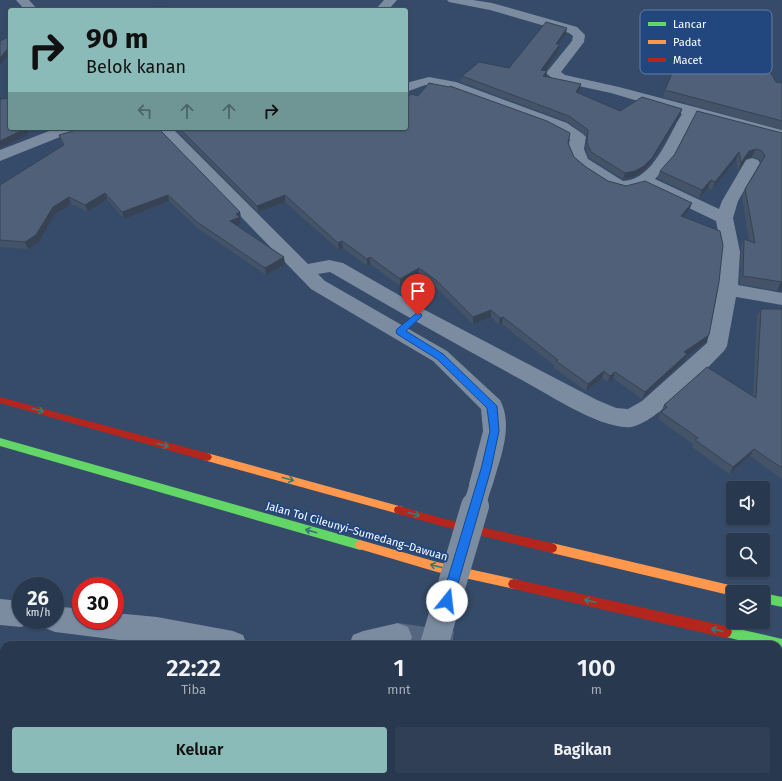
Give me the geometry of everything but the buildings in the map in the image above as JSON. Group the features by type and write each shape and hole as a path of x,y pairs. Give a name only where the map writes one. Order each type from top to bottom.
{"highway":[{"path":"0,400 445,523 726,589"},
{"name":"Jalan Tol Cileunyi–Sumedang–Dawuan","path":"0,442 437,567 764,641"},
{"path":"770,599 782,602"}],"street":[{"path":"22,0 30,8"},
{"path":"383,8 391,0"},
{"path":"453,0 492,7 572,30 579,35 578,42 553,73 560,78 614,90 782,136"},
{"path":"408,87 431,80 454,85 505,106 541,118 578,137 576,148 578,157 587,166 620,185 629,186 643,180 660,166 682,124 691,111"},
{"path":"0,156 65,130"},
{"path":"167,130 318,285 440,356 492,406 495,431 435,641"},
{"path":"306,272 322,266 330,265 418,315 588,406 614,417 631,418 650,407 717,346 728,289 731,252 724,218 730,201 752,163"},
{"path":"643,180 676,194 724,218"},
{"path":"728,289 782,299"},
{"path":"400,332 418,315"},
{"path":"0,612 12,613"},
{"path":"64,620 157,631 212,641"},
{"path":"380,641 398,637"}],"tunnel":[{"path":"398,637 425,641"}],"traffic: fast":[{"path":"0,442 360,545"},
{"path":"770,599 782,602"},
{"path":"726,632 765,641"}],"traffic: slow":[{"path":"207,457 399,510"},
{"path":"360,545 437,567 514,584"},
{"path":"552,548 726,589"}],"traffic: jam":[{"path":"0,400 207,457"},
{"path":"399,510 445,523 552,548"},
{"path":"514,584 726,632"}],"route":[{"path":"418,315 400,332 440,356 492,406 495,431 486,469 447,601"}]}
